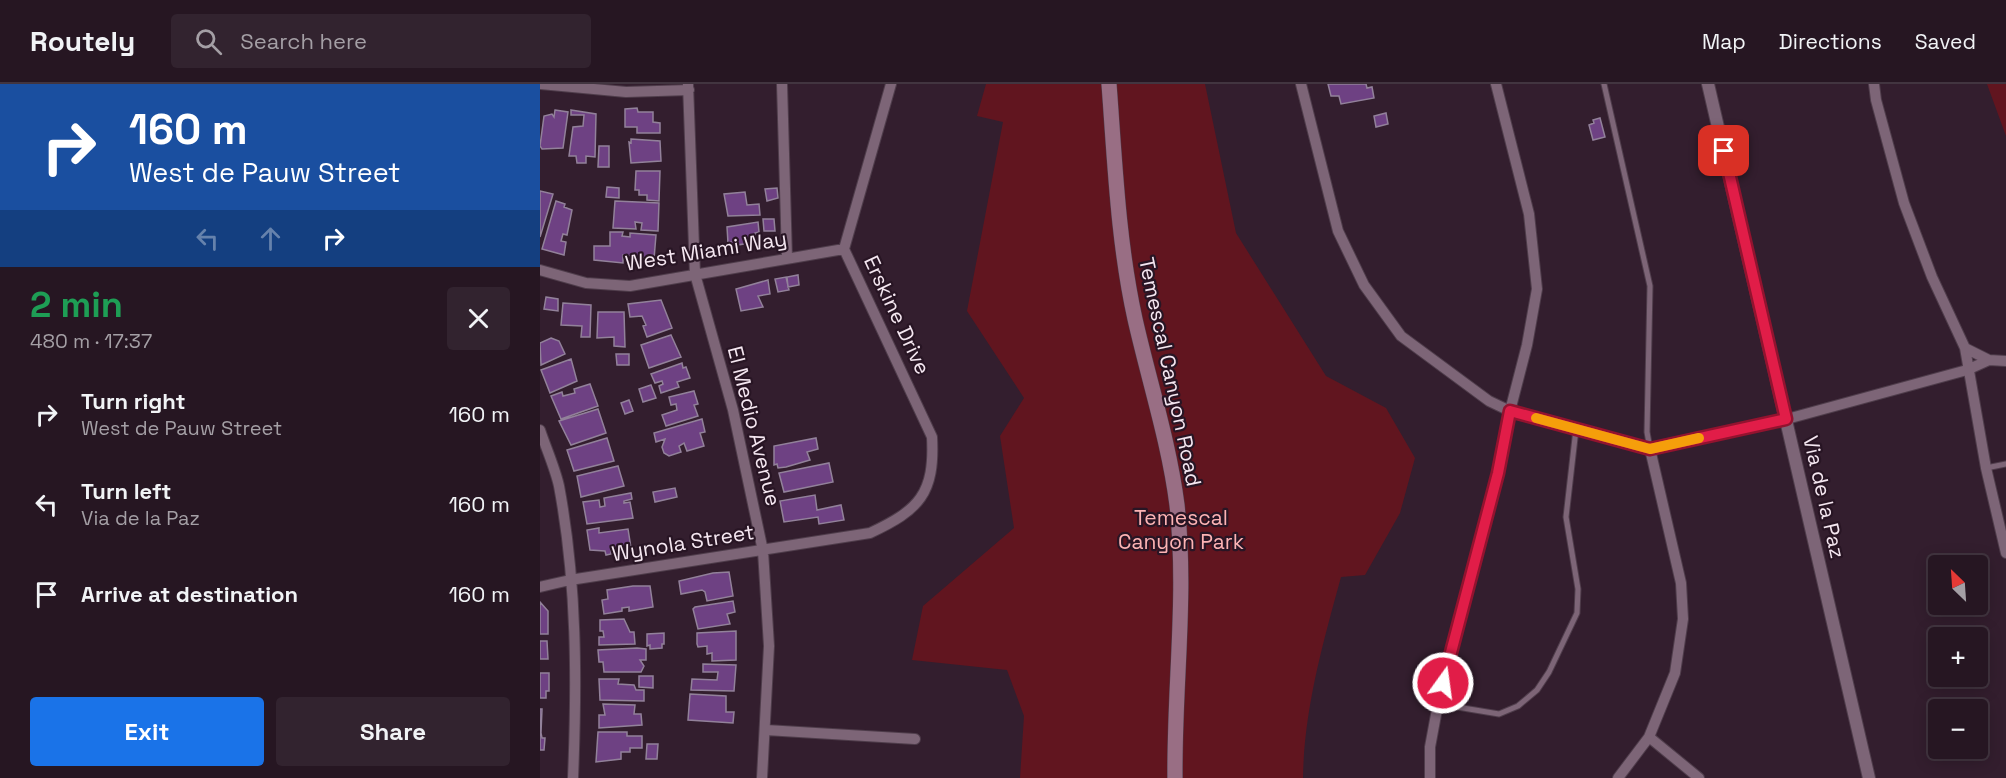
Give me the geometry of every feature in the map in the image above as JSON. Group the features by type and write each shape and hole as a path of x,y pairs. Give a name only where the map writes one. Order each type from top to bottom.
{"main road":[{"name":"Temescal Canyon Road","path":"1109,84 1119,222 1125,267 1135,319 1166,444 1177,506 1180,660 1175,778"}],"street":[{"path":"540,84 626,92 689,87"},
{"path":"782,84 787,258"},
{"name":"Erskine Drive","path":"891,84 844,249 932,437 934,460 926,493"},
{"path":"1301,84 1338,231 1364,285 1401,336 1490,401 1510,411 1650,449 1786,419 1967,370 1989,360"},
{"path":"1430,778 1430,747 1438,704 1498,473 1510,411 1527,345 1537,289 1529,214 1496,84"},
{"name":"Via de la Paz","path":"1708,84 1869,778"},
{"path":"1874,84 1876,100 1904,203 1932,277 1965,348 1967,370 1986,468 2006,553"},
{"name":"El Medio Avenue","path":"689,87 695,274 733,410 763,551 768,646 766,730 762,778"},
{"name":"West Miami Way","path":"540,270 586,284 630,286 844,249"},
{"path":"1965,348 1989,360 2006,361"},
{"path":"540,430 558,485 570,580 576,690 573,778"},
{"path":"1618,778 1649,737 1675,673 1683,619 1681,583 1650,449"},
{"name":"Wynola Street","path":"540,587 570,580 870,533 900,518 926,493"},
{"path":"766,730 915,739"},
{"path":"1649,737 1698,778"}],"lane":[{"path":"1604,84 1650,286 1647,432 1650,449"},
{"path":"1438,704 1499,714 1518,706 1537,690 1549,672 1576,613 1578,589 1566,518 1576,429"},
{"path":"1986,468 2006,464"}],"green space":[{"name":"Temescal Canyon Park","path":"986,84 1205,84 1236,233 1326,376 1386,408 1415,458 1400,513 1365,575 1341,577 1321,651 1311,701 1303,778 1020,778 1024,716 1007,670 912,660 923,606 1014,528 1000,436 1024,398 967,311 1003,122 977,116"},
{"path":"1987,84 2006,84 2006,136"}],"building":[{"path":"1328,84 1366,84 1367,88 1372,87 1374,98 1341,104 1339,96 1331,96"},
{"path":"637,108 638,112 653,112 653,122 660,123 660,133 637,133 637,127 625,127 625,109"},
{"path":"555,110 568,112 563,148 542,149 540,146 544,116 552,114 554,117"},
{"path":"571,110 596,114 595,157 586,156 586,163 577,163 576,156 569,156 573,127 583,126 584,115 571,115"},
{"path":"1386,113 1388,124 1376,127 1374,116"},
{"path":"1600,118 1605,137 1593,140 1589,125 1594,123 1593,120"},
{"path":"631,139 660,141 661,161 631,163 629,142 631,143"},
{"path":"599,146 609,146 609,167 598,167"},
{"path":"636,171 660,171 659,201 647,200 647,195 639,195 639,190 635,190"},
{"path":"607,187 619,188 619,198 606,197"},
{"path":"777,188 778,198 767,201 765,189"},
{"path":"540,191 553,194 540,237"},
{"path":"745,192 747,205 759,204 760,215 728,216 724,194"},
{"path":"556,201 572,210 567,235 563,234 561,241 566,242 564,255 542,249"},
{"path":"615,201 659,203 658,231 641,230 642,223 635,222 636,229 613,228"},
{"path":"763,219 774,219 775,231 764,231"},
{"path":"758,222 759,232 755,233 756,242 731,246 731,242 728,243 727,227"},
{"path":"610,232 623,232 622,236 630,237 630,233 656,235 654,259 623,255 623,263 594,260 594,246 610,246"},
{"path":"798,275 799,285 788,287 787,277"},
{"path":"786,277 789,290 778,292 775,279"},
{"path":"768,280 770,294 758,296 763,307 741,311 736,289"},
{"path":"546,297 558,299 558,311 544,309"},
{"path":"661,300 672,328 647,337 643,326 646,325 642,316 630,317 628,304"},
{"path":"563,303 591,305 590,337 581,337 582,326 561,325"},
{"path":"598,312 624,312 625,347 614,346 614,337 597,338"},
{"path":"671,335 681,357 649,368 641,345"},
{"path":"551,338 559,341 565,354 541,365 540,343"},
{"path":"616,354 629,354 629,365 617,365"},
{"path":"571,359 577,381 550,393 541,370"},
{"path":"682,363 690,378 677,382 679,387 661,393 659,386 663,384 662,381 655,383 651,374"},
{"path":"590,384 598,406 561,419 551,396 562,392 563,396 575,393 574,389"},
{"path":"651,385 656,398 643,402 639,389"},
{"path":"694,391 698,404 694,405 698,416 666,426 662,415 677,410 676,404 671,405 669,397"},
{"path":"629,400 633,411 625,414 621,403"},
{"path":"598,409 606,433 571,445 559,421"},
{"path":"702,419 705,432 700,433 704,446 687,451 684,443 679,446 681,452 669,456 664,453 662,447 665,439 656,442 654,433"},
{"path":"607,438 614,461 574,471 567,450"},
{"path":"816,438 818,449 807,452 810,460 786,467 778,468 777,464 774,465 774,446"},
{"path":"829,463 833,482 784,492 779,473"},
{"path":"618,466 624,486 581,497 577,476"},
{"path":"675,488 677,497 655,502 653,492"},
{"path":"631,493 632,499 624,503 630,502 633,518 587,524 583,502 599,500 600,507 605,506 604,498"},
{"path":"815,495 817,510 841,505 844,520 819,524 818,517 784,522 780,501"},
{"path":"599,528 599,533 628,529 631,548 613,551 611,549 611,554 606,555 605,551 590,550 587,530"},
{"path":"729,572 733,596 707,601 705,592 702,590 681,594 679,581 713,573"},
{"path":"650,586 653,607 629,611 629,607 622,608 622,611 604,614 602,600 608,599 607,590"},
{"path":"733,601 735,612 727,614 730,624 698,629 693,609 695,607"},
{"path":"540,602 548,611 548,634 540,634"},
{"path":"624,619 630,632 634,632 635,644 599,645 599,637 604,637 603,631 600,631 600,620"},
{"path":"736,631 736,660 712,661 712,653 707,654 707,646 698,647 697,633"},
{"path":"664,633 662,648 650,649 650,645 647,646 647,634"},
{"path":"540,641 547,641 548,659 540,659"},
{"path":"646,649 646,660 640,660 644,666 641,672 604,672 603,662 599,662 598,650"},
{"path":"703,664 736,665 734,691 691,690 692,679 717,680 718,672 703,672"},
{"path":"540,673 549,673 549,691 546,691 546,698 540,698"},
{"path":"639,676 653,676 653,688 639,687"},
{"path":"599,679 619,679 618,684 634,685 636,690 644,690 644,701 600,700"},
{"path":"690,694 726,696 726,712 734,712 733,723 688,720"},
{"path":"603,704 635,705 634,714 641,714 642,725 599,728 599,715 605,715"},
{"path":"540,709 542,709 541,733 542,738 545,738 544,750 540,750"},
{"path":"598,732 627,732 627,736 642,736 642,748 630,748 630,752 621,752 621,759 596,762"},
{"path":"647,744 658,744 657,759 646,759"}],"slow traffic":[{"path":"1536,418 1650,449 1699,438"}],"route":[{"path":"1443,683 1498,473 1510,411 1650,449 1786,419 1724,151"}]}
